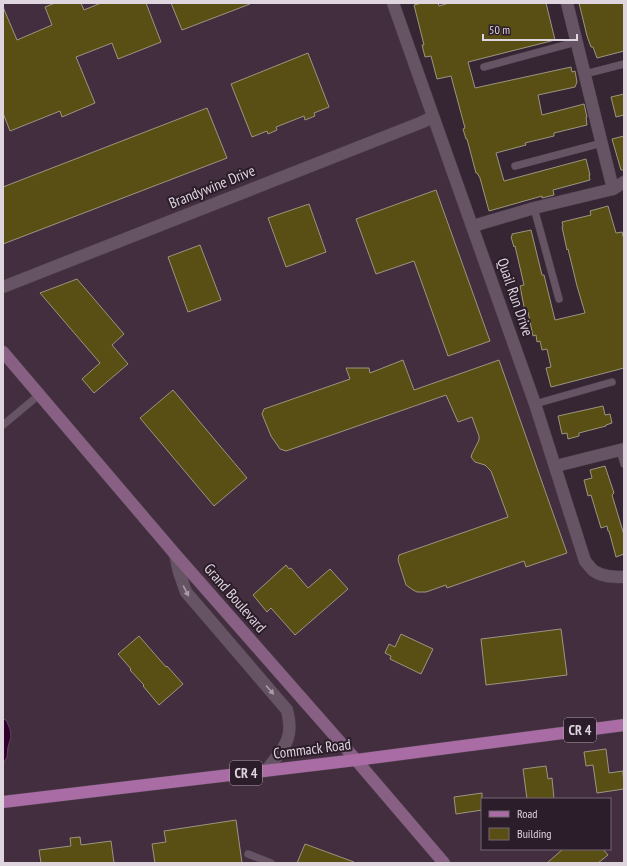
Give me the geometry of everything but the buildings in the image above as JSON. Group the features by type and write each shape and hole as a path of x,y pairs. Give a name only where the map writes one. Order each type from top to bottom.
{"main road":[{"name":"Commack Road","path":"3,802 356,760 624,725"}],"street":[{"name":"Quail Run Drive","path":"393,3 535,404 585,561 594,571 603,575 624,577"},
{"path":"567,3 613,189"},
{"name":"Brandywine Drive","path":"3,287 433,117"},
{"path":"473,226 534,208 613,189 624,182"},
{"name":"Grand Boulevard","path":"3,352 175,554 356,760 444,863"},
{"path":"556,466 622,449"},
{"path":"175,554 186,592 286,710 289,718 289,737 286,744 266,771"}],"lane":[{"path":"484,67 576,42"},
{"path":"585,74 624,64"},
{"path":"515,166 602,143"},
{"path":"534,208 559,298"},
{"path":"535,404 612,382"},
{"path":"3,425 39,395"},
{"path":"622,449 624,464"},
{"path":"248,854 271,863"}],"shaded area":[{"path":"3,3 393,3 590,567 624,577 624,863 3,863"},
{"path":"3,719 6,720 10,729 11,737 7,757 3,764"}]}
